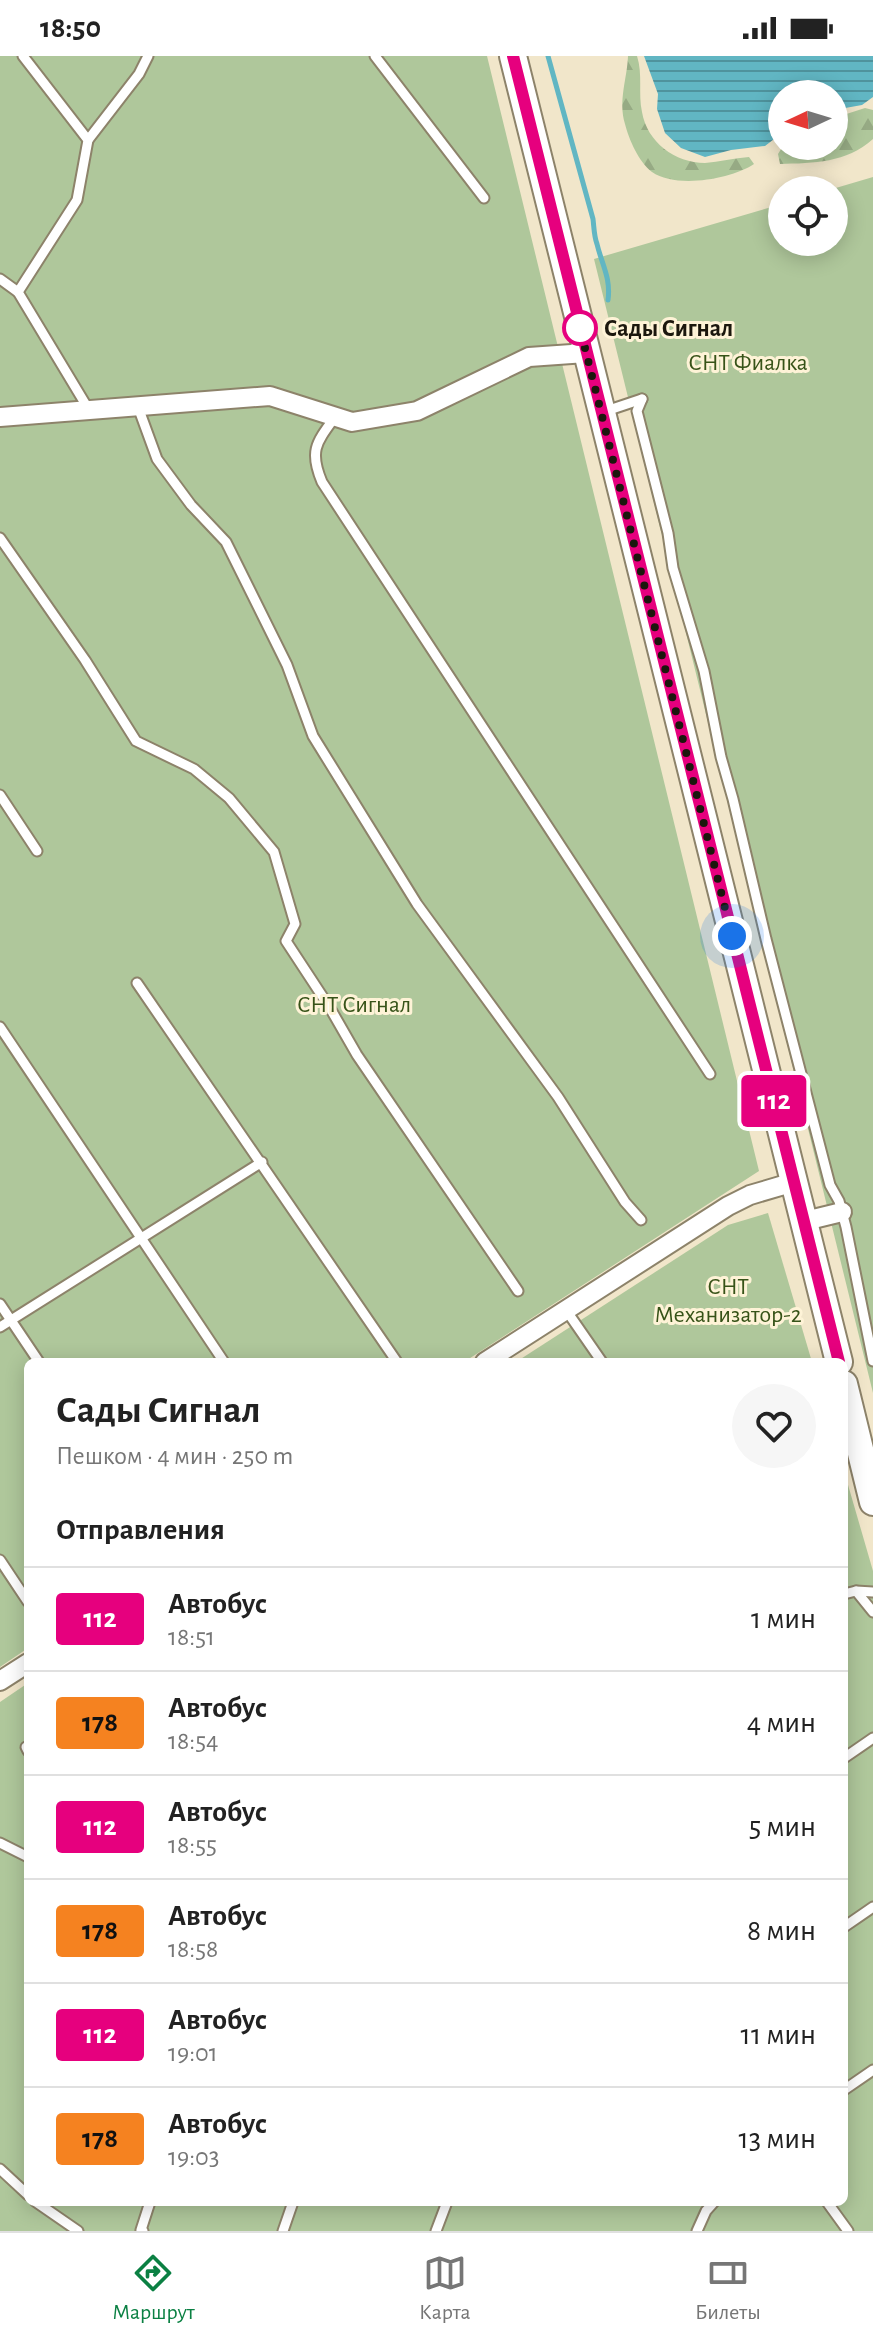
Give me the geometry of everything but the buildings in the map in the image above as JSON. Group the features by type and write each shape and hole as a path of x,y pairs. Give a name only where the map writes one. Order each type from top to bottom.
{"street":[{"path":"513,56 838,1358"},
{"path":"0,417 270,396 352,422 417,411 529,357 586,353"},
{"path":"491,1358 728,1206 750,1195 794,1182"},
{"path":"805,1221 842,1212"},
{"path":"848,1400 873,1502"},
{"path":"0,1681 24,1666"}],"lane":[{"path":"23,56 88,140"},
{"path":"18,292 77,200 88,140 139,74 148,56"},
{"path":"375,56 484,198"},
{"path":"0,279 18,292 89,410"},
{"path":"601,413 642,399 637,411 668,533 673,568 704,671 721,757 766,942 830,1185 842,1212 873,1361"},
{"path":"138,407 157,459 191,505 226,542 287,665 313,736 417,904 558,1097 625,1202 641,1220"},
{"path":"335,417 320,438 313,461 322,482 710,1074"},
{"path":"0,538 85,660 136,741 194,769 229,798 274,852 295,924 286,941 357,1055 518,1291"},
{"path":"0,795 37,851"},
{"path":"137,983 394,1358"},
{"path":"0,1027 221,1358"},
{"path":"0,1327 262,1162"},
{"path":"0,1304 36,1358"},
{"path":"566,1310 599,1358"},
{"path":"0,1560 24,1596"},
{"path":"856,1591 873,1612"},
{"path":"848,1593 873,1592"},
{"path":"848,1755 873,1738"},
{"path":"0,1843 24,1855"},
{"path":"848,1924 873,1907"},
{"path":"848,2087 873,2070"},
{"path":"0,2169 24,2191"},
{"path":"42,2206 78,2231"},
{"path":"142,2231 149,2206"},
{"path":"283,2231 292,2206"},
{"path":"436,2231 445,2206"},
{"path":"697,2231 710,2206"},
{"path":"830,2206 848,2231"}],"green space":[{"name":"СНТ Сигнал","path":"0,56 487,56 759,1171 470,1358 24,1358 24,1651 0,1667"},
{"path":"628,56 637,56 645,123 664,149 694,162 749,157 754,164 732,174 704,180 675,180 652,172 635,150 623,115"},
{"path":"865,108 873,110 873,139 848,154 848,113"},
{"path":"779,160 829,160 805,163 780,164"},
{"name":"СНТ Фиалка","path":"873,177 873,1393 594,259 768,208 768,256 848,256 848,184"},
{"name":"СНТ Механизатор-2","path":"768,1213 811,1358 522,1358 728,1225"},
{"path":"848,1485 873,1571 873,2231 0,2231 0,1702 24,1686 24,2206 848,2206"}],"water":[{"path":"644,56 873,56 873,97 862,105 848,108 848,80 768,80 768,144 705,157 681,148 665,133 657,109 658,94"}],"waterway":[{"path":"548,56 593,219 595,238 607,278 608,300"}],"bus line":[{"name":"112","path":"513,56 838,1358"}],"place":[{"name":"Сады Сигнал","path":"580,328"}],"route":[{"path":"580,328 579,324 732,936"}]}
